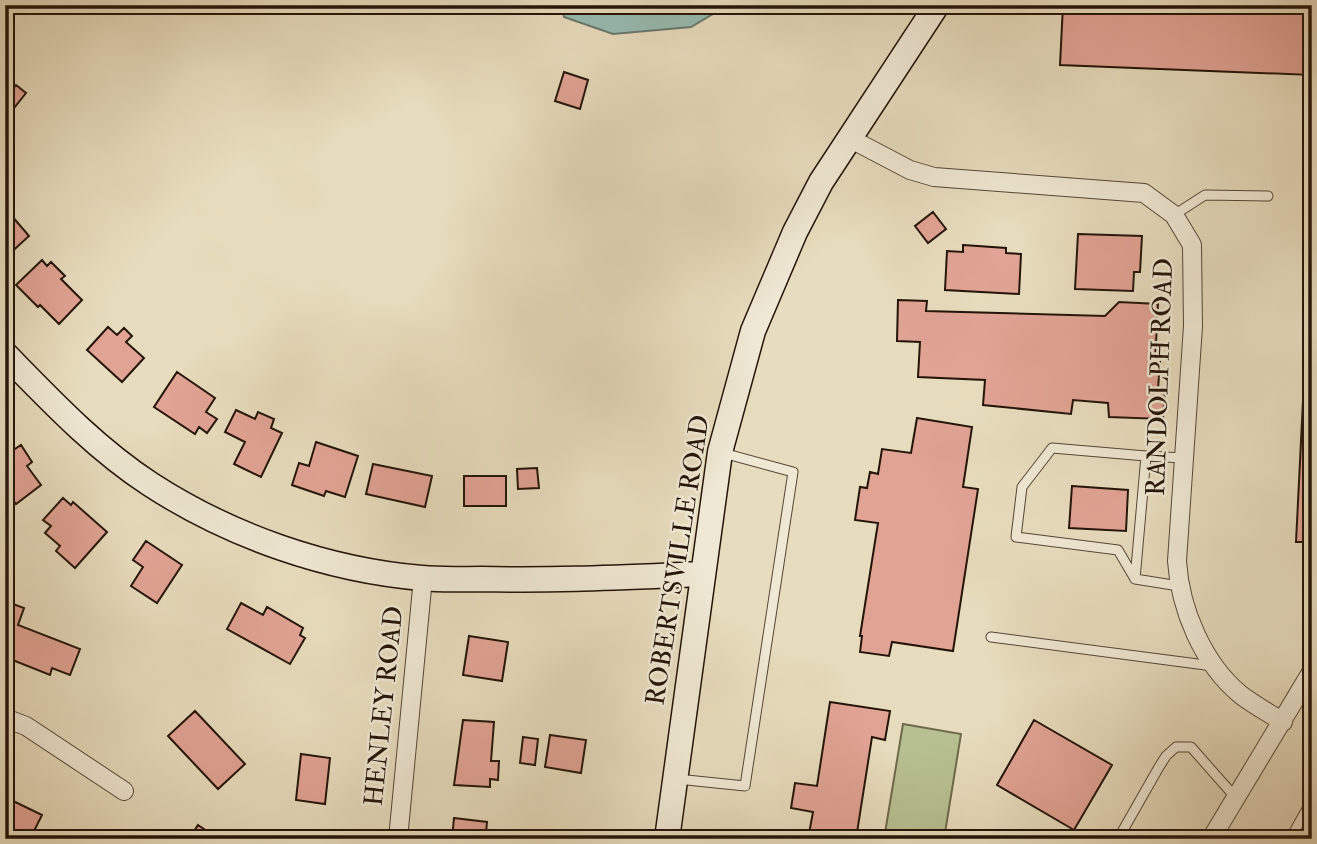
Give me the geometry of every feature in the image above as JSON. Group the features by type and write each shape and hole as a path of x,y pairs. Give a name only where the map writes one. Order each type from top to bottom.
{"street":[{"name":"ROBERTSVILLE ROAD","path":"667,839 720,452 753,331 795,232 849,138 937,5"},
{"name":"RANDOLPH ROAD","path":"849,138 910,170 934,177 1144,193 1174,215 1192,245 1193,326 1177,561 1179,586 1197,637 1215,666 1240,694 1283,722"},
{"path":"5,354 98,445 149,484 222,524 288,550 357,569 423,578 536,580 702,573"},
{"name":"HENLEY ROAD","path":"398,839 423,578"},
{"path":"1211,839 1312,671"},
{"path":"5,718 26,726 124,791"}],"lane":[{"path":"1174,215 1205,195 1268,197"},
{"path":"1135,579 1118,550 1016,537 1022,487 1052,448 1184,458"},
{"path":"676,778 745,786 793,472 720,452"},
{"path":"1135,579 1146,456"},
{"path":"1135,579 1179,586"},
{"path":"991,638 1215,666"},
{"path":"1118,839 1159,767 1176,747 1191,747 1236,798"},
{"path":"1290,839 1312,800"}],"green space":[{"path":"903,724 961,734 944,839 884,839"}],"water":[{"path":"562,5 728,5 691,27 613,34 564,17"}],"building":[{"path":"60,5 97,5 97,7 61,11"},
{"path":"1063,5 1312,5 1312,75 1060,65"},
{"path":"564,72 588,80 580,109 555,101"},
{"path":"16,85 26,93 14,108 5,101 5,97"},
{"path":"5,208 29,236 5,258"},
{"path":"933,212 946,229 928,243 915,226"},
{"path":"1078,234 1142,236 1140,272 1134,272 1133,291 1075,289"},
{"path":"963,245 1006,248 1006,253 1021,254 1019,294 945,290 947,251 963,252"},
{"path":"42,260 47,266 51,262 65,276 61,279 82,300 59,324 16,285"},
{"path":"898,300 927,301 926,311 1105,316 1119,302 1158,304 1155,363 1160,362 1158,389 1165,388 1163,419 1109,417 1108,403 1073,400 1071,414 983,405 985,380 918,377 920,342 897,341"},
{"path":"108,327 117,335 124,328 132,336 126,342 144,358 122,382 87,350"},
{"path":"177,372 215,398 206,412 217,419 207,433 199,427 195,434 154,407"},
{"path":"1304,381 1312,381 1312,542 1296,542"},
{"path":"236,410 255,419 258,412 274,419 271,428 282,433 261,477 234,464 245,442 225,432"},
{"path":"917,418 972,427 963,487 978,489 953,651 892,642 889,656 860,652 860,636 878,523 855,520 860,487 867,488 870,472 878,474 882,449 911,453"},
{"path":"8,440 15,449 21,445 32,462 27,466 41,485 16,504 5,490 5,441"},
{"path":"316,442 358,456 345,497 326,491 324,496 292,485 299,463 309,466"},
{"path":"373,464 432,476 425,507 366,494"},
{"path":"537,468 539,488 518,489 517,469"},
{"path":"464,476 506,476 506,506 464,506"},
{"path":"1072,486 1128,490 1126,531 1069,528"},
{"path":"63,498 71,505 73,502 107,532 75,568 56,551 60,546 45,533 51,526 43,520"},
{"path":"146,541 182,565 157,603 131,586 143,567 133,560"},
{"path":"5,601 24,608 18,625 80,649 70,675 52,668 50,675 5,657"},
{"path":"241,603 263,615 267,607 303,628 300,635 305,638 290,664 227,629"},
{"path":"469,636 508,642 502,681 463,675"},
{"path":"830,702 890,711 885,740 872,737 856,839 808,839 813,812 791,808 795,783 817,786"},
{"path":"195,711 245,764 218,789 168,736"},
{"path":"463,720 494,722 491,761 499,761 498,780 490,779 490,787 454,785"},
{"path":"1034,720 1112,765 1074,830 997,785"},
{"path":"550,735 586,740 581,773 545,767"},
{"path":"523,737 538,739 535,765 520,763"},
{"path":"301,754 330,758 325,804 296,800"},
{"path":"5,797 42,815 30,839 10,839 5,836"},
{"path":"454,818 487,822 486,833 495,835 494,839 452,839"},
{"path":"198,825 219,839 189,839"}]}
